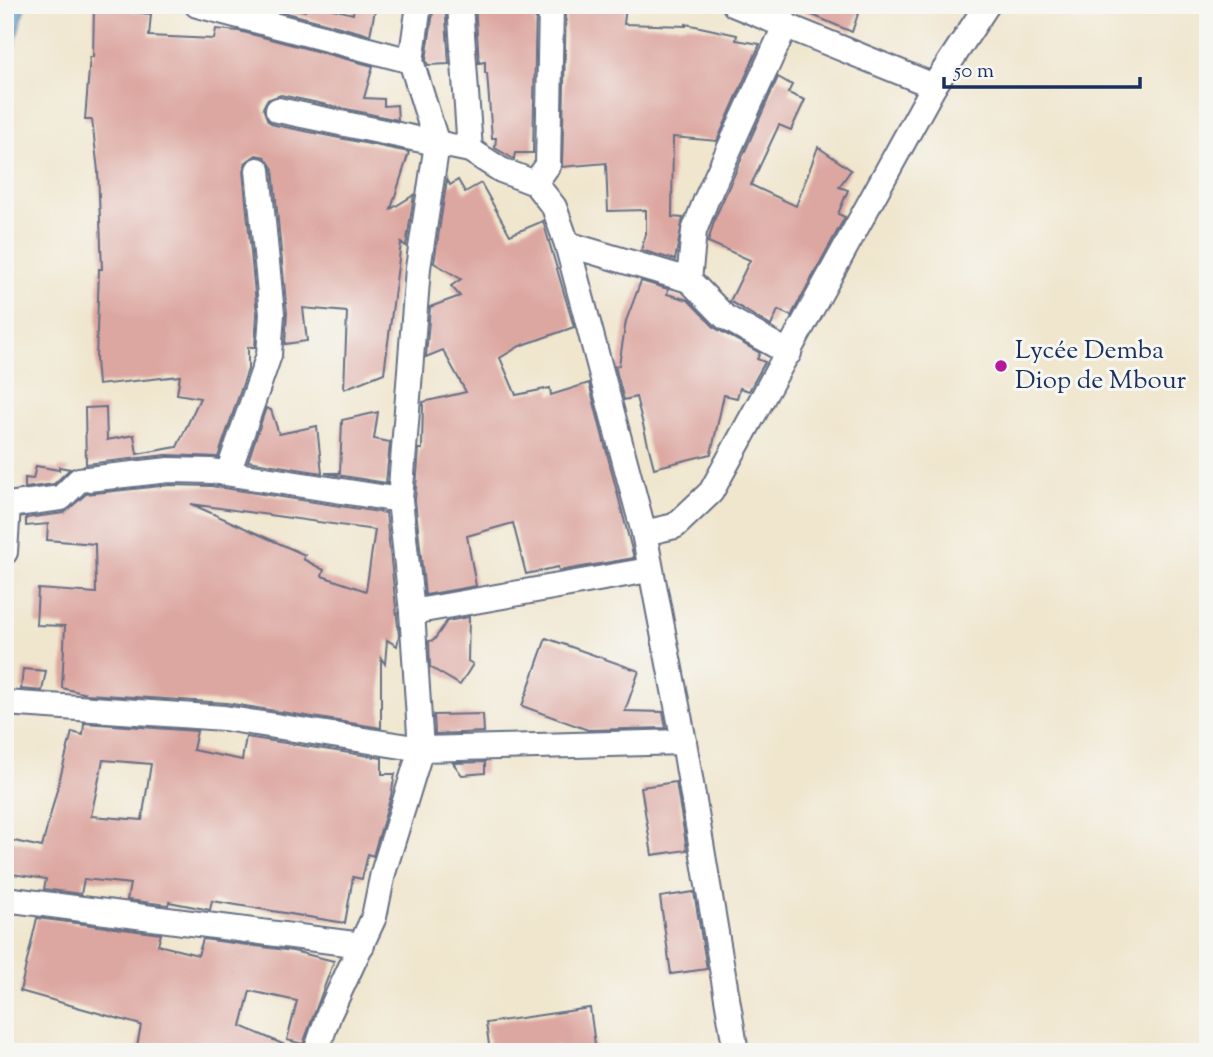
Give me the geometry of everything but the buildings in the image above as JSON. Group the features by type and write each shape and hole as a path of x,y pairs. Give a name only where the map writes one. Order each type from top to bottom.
{"street":[{"path":"197,5 411,61"},
{"path":"316,1052 329,1014 374,917 383,873 421,749 412,612 400,500 418,268 437,144 411,61 419,5"},
{"path":"460,5 470,150"},
{"path":"535,183 548,165 551,5"},
{"path":"735,5 934,86"},
{"path":"644,533 675,526 711,492 934,86 986,5"},
{"path":"688,280 694,231 786,24"},
{"path":"278,110 470,150 501,170 535,183 554,207 567,244 644,533 684,742 736,1052"},
{"path":"228,473 269,355 272,314 258,170"},
{"path":"567,244 688,280 725,317 789,354"},
{"path":"5,552 8,505 61,498 79,480 169,470 228,473 400,500"},
{"path":"412,612 649,570"},
{"path":"5,703 225,718 421,749 684,742"},
{"path":"5,899 362,945"}],"water":[{"path":"5,5 25,5 13,51 11,111 5,153"}],"place":[{"name":"Lycée Demba Diop de Mbour","path":"1001,366"}]}
